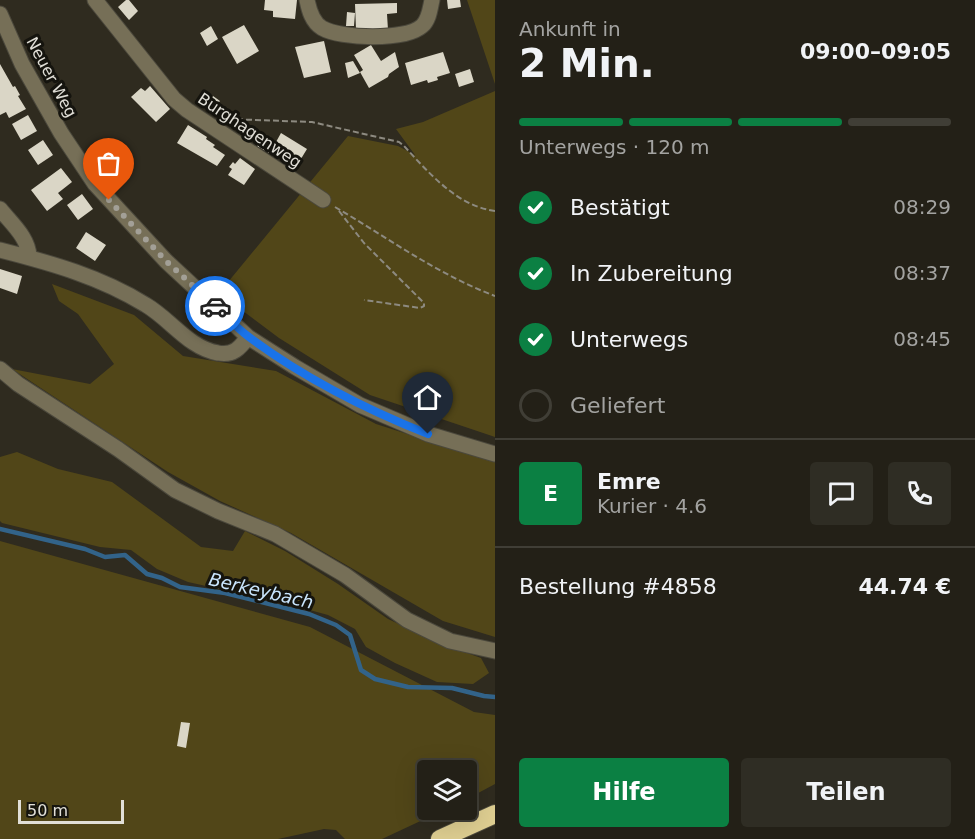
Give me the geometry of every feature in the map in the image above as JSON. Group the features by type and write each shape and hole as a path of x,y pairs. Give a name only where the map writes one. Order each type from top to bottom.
{"highway":[{"path":"440,839 495,814"}],"street":[{"name":"Burghagenweg","path":"95,0 174,99 187,110 323,200"},
{"path":"307,0 309,11 316,24 323,29 337,33 369,36 387,36 414,31 426,20 432,0"},
{"name":"Neuer Weg","path":"0,14 22,64 95,184 166,261 248,337 295,368 360,405 428,434 495,454"},
{"path":"0,209 26,242 28,257"},
{"path":"0,250 108,284 148,306 178,331 207,350 223,354 231,353 238,350 248,337"},
{"path":"0,369 18,384 118,449 175,490 218,511 275,534 345,575 407,620 450,641 495,651"}],"path":[{"path":"223,118 312,122 399,142 434,177 465,202 495,211"},
{"path":"323,200 410,254 456,279 495,296"},
{"path":"338,209 351,229 424,303 424,306 420,308 364,300"}],"shaded area":[{"path":"467,0 495,0 495,84"},
{"path":"495,91 495,437 370,395 279,338 219,293 348,136 398,146 415,155 396,129 423,122"},
{"path":"52,284 134,315 183,356 276,371 376,424 495,462 495,637 443,621 291,533 220,501 168,472 12,369 90,384 114,364 78,314 59,301"},
{"path":"17,452 58,469 112,482 201,547 233,551 245,531 285,551 388,619 442,644 481,658 489,673 473,684 437,682 366,647 355,629 328,615 188,582 157,569 131,550 100,547 2,523 0,521 0,457"},
{"path":"0,541 310,627 474,712 495,715 495,784 477,794 477,760 417,760 417,820 423,820 382,839 345,839 336,830 324,829 278,839 0,839"}],"building":[{"path":"129,0 138,11 129,20 118,7"},
{"path":"265,0 297,0 295,19 273,17 273,11 264,10"},
{"path":"447,0 460,0 461,7 448,9"},
{"path":"397,3 397,13 387,14 388,30 356,30 355,4"},
{"path":"347,12 355,13 354,26 346,26"},
{"path":"244,25 259,51 237,64 222,37"},
{"path":"211,26 218,39 207,46 200,33"},
{"path":"324,41 331,72 304,78 295,47"},
{"path":"371,45 381,61 395,52 399,67 388,77 369,88 360,72 363,70 354,55"},
{"path":"443,52 450,73 437,77 438,80 428,83 427,80 411,85 405,63"},
{"path":"353,61 360,73 348,78 345,63"},
{"path":"0,64 13,87 15,86 26,109 9,118 6,112 0,115"},
{"path":"470,69 474,82 459,87 455,74"},
{"path":"150,86 170,109 156,122 131,97 141,88 145,91"},
{"path":"213,96 220,101 211,111 205,106"},
{"path":"28,115 37,131 21,140 12,124"},
{"path":"188,125 207,137 206,139 215,145 213,147 225,155 217,166 177,143"},
{"path":"281,133 307,149 296,167 257,146 264,134 276,142"},
{"path":"43,140 53,155 38,165 28,150"},
{"path":"240,158 255,169 244,185 228,175 232,169 229,167"},
{"path":"61,168 72,182 58,193 63,199 47,211 31,190"},
{"path":"82,194 93,209 78,220 67,205"},
{"path":"86,232 106,245 95,261 76,248"},
{"path":"0,269 22,276 17,294 0,288"},
{"path":"181,722 190,723 186,748 177,746"}],"waterway":[{"name":"Berkeybach","path":"0,529 85,549 105,557 125,555 147,574 180,587 225,593 309,614 336,625 350,635 361,670 375,679 408,687 452,688 495,697"}],"way so far":[{"path":"109,200 166,261 215,306"}],"route":[{"path":"215,306 248,337 295,368 360,405 428,434"}]}
